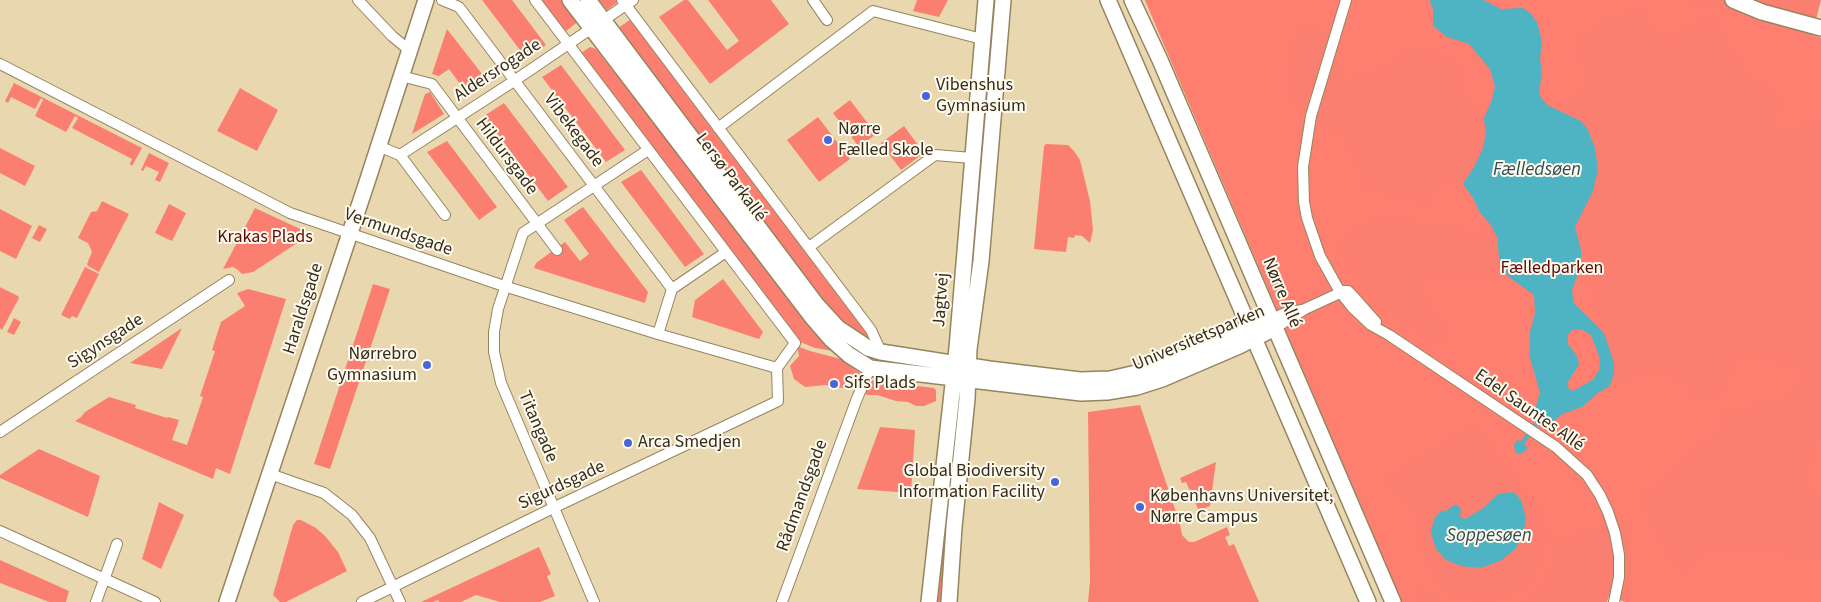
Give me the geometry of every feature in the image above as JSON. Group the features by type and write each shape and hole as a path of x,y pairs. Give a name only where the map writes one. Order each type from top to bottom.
{"street":[{"path":"358,0 392,36 409,50"},
{"name":"Haraldsgade","path":"227,602 426,0"},
{"name":"Vibekegade","path":"442,0 459,7 672,289"},
{"path":"535,0 795,343 777,368"},
{"name":"Lersø Parkallé","path":"570,0 598,24 816,304 838,328 856,341 881,352 961,372"},
{"name":"Lersø Parkallé","path":"588,0 598,24 812,317 832,340 849,355 870,368 961,372"},
{"path":"812,0 827,20"},
{"name":"Jagtvej","path":"949,602 972,158 986,0"},
{"name":"Jagtvej","path":"929,602 961,372 982,261 1004,0"},
{"path":"1108,0 1368,602"},
{"name":"Nørre Allé","path":"1132,0 1160,60 1393,602"},
{"name":"Edel Sauntes Allé","path":"1346,0 1311,116 1303,167 1304,202 1311,233 1326,268 1352,308 1371,325 1389,334 1553,444 1587,475 1600,495 1615,533 1619,555 1619,577 1614,602"},
{"path":"1733,0 1762,12 1821,28"},
{"path":"1746,0 1821,18"},
{"name":"Aldersrogade","path":"400,155 569,44 627,1"},
{"name":"Lersø Parkallé","path":"627,1 718,128 871,330 881,352"},
{"path":"718,128 873,11 982,39"},
{"name":"Vermundsgade","path":"0,64 290,213 504,286 658,334 777,368"},
{"name":"Hildursgade","path":"401,76 432,84 557,250"},
{"path":"378,146 400,155 445,215"},
{"name":"Titangade","path":"594,602 501,383 494,352 494,332 504,286 523,233 648,150"},
{"path":"809,247 935,155 972,158"},
{"path":"658,334 672,289 726,252"},
{"name":"Sigynsgade","path":"0,432 229,280"},
{"name":"Universitetsparken","path":"961,372 1081,393 1107,392 1137,387 1162,379 1273,323 1285,313 1305,309 1340,292"},
{"name":"Sigurdsgade","path":"362,602 553,508 778,401 777,368"},
{"name":"Rådmandsgade","path":"782,602 856,400 870,368"},
{"path":"270,474 324,493 352,515 370,538 400,602"},
{"path":"0,531 155,602"},
{"path":"96,602 117,544"}],"green space":[{"path":"482,0 512,0 546,45 526,58"},
{"path":"540,0 565,0 580,20 565,32"},
{"path":"599,0 617,0 618,2 607,10"},
{"path":"684,0 688,0 727,50 739,41 708,0 771,0 789,24 710,84 659,17"},
{"path":"917,0 948,0 939,17 913,11"},
{"path":"992,0 999,0 986,136 979,135"},
{"name":"Fælledparken","path":"1145,0 1821,0 1812,35 1821,38 1821,602 1625,602 1609,596 1607,602 1402,602"},
{"path":"631,19 870,335 869,339 865,340 828,312 617,29"},
{"path":"447,29 489,83 469,96 449,69 439,76 432,74"},
{"path":"590,47 596,49 616,75 629,83 839,352 815,348 800,342 581,53"},
{"path":"561,65 625,150 606,162 542,77"},
{"path":"14,83 142,148 132,166 130,164 132,159 72,128 78,118 75,116 66,132 35,116 43,100 41,98 35,109 11,97 8,103 5,101"},
{"path":"240,88 278,110 257,151 217,131"},
{"path":"430,92 444,114 412,134 425,94"},
{"path":"850,100 876,134 859,147 833,113"},
{"path":"504,103 568,187 548,201 484,116"},
{"path":"818,117 850,159 819,182 787,140"},
{"path":"904,126 924,153 901,170 881,143"},
{"path":"979,138 985,139 966,343"},
{"path":"447,141 497,207 479,220 427,152"},
{"path":"1046,144 1068,145 1074,151 1080,160 1090,201 1093,230 1090,243 1082,236 1068,237 1066,252 1034,249 1044,146"},
{"path":"0,148 35,166 25,186 0,173"},
{"path":"149,153 169,163 160,182 155,180 159,172 146,166 143,171 141,170"},
{"path":"641,170 704,254 685,267 621,182"},
{"path":"102,201 129,214 99,272 88,266 87,264 92,252 88,243 78,238 91,212 97,211"},
{"path":"169,204 186,213 172,241 155,233"},
{"path":"583,207 648,292 645,303 534,268 536,263 565,242 580,261 589,254 564,220"},
{"name":"Krakas Plads","path":"255,208 311,234 253,272 242,274 233,267 223,269"},
{"path":"0,209 32,226 16,259 0,251"},
{"path":"39,225 47,229 40,242 32,238"},
{"path":"85,267 99,274 77,318 72,316 70,319 61,315"},
{"path":"723,279 763,332 759,339 692,317 695,300"},
{"path":"373,284 390,289 330,469 314,464"},
{"path":"0,287 19,298 2,330 0,328"},
{"path":"248,289 286,299 230,474 216,468 213,479 75,421 85,412 109,397 136,405 135,408 179,420 172,440 187,445 203,397 200,396 215,351 212,350 221,322 245,306 237,293"},
{"path":"14,318 21,322 14,335 7,332"},
{"path":"182,328 162,369 130,363"},
{"path":"797,346 841,359 861,374 857,388 849,389 825,385 805,387 794,379 790,366 799,356"},
{"path":"869,380 934,388 936,390 936,401 924,406 916,406 908,402 896,401 877,395 867,395 865,393"},
{"path":"956,402 959,402 952,485 952,517 943,517"},
{"path":"1140,405 1182,535 1189,542 1194,542 1227,527 1230,535 1225,537 1229,546 1234,544 1259,602 1088,602 1090,581 1088,412"},
{"path":"880,427 915,430 911,493 857,489"},
{"path":"39,449 100,476 88,517 0,478 0,475"},
{"path":"1216,462 1210,506 1199,511 1186,482 1182,483 1180,478"},
{"path":"159,502 184,515 161,569 142,559"},
{"path":"297,520 301,520 316,528 325,536 338,552 347,571 286,602 280,602 273,595 293,525"},
{"path":"941,536 949,536 943,602 935,602"},
{"path":"539,547 551,574 547,576 555,596 540,602 500,602 476,595 461,602 439,602 438,600 421,602"},
{"path":"0,560 69,591 66,602 49,602 0,583"}],"shaded area":[{"path":"1145,0 1430,0 1433,10 1433,26 1447,37 1469,44 1490,69 1495,86 1492,100 1484,118 1464,95 1463,75 1458,66 1450,59 1410,49 1392,67 1346,82 1323,34 1309,29 1297,33 1288,82 1293,100 1343,135 1368,188 1430,203 1436,181 1463,184 1473,198 1480,213 1491,225 1476,239 1455,225 1418,226 1391,215 1347,234 1342,247 1356,277 1385,308 1438,345 1446,329 1417,292 1418,284 1426,275 1509,277 1534,295 1535,313 1530,332 1530,358 1540,393 1534,412 1562,414 1582,407 1599,392 1632,375 1658,370 1692,384 1688,394 1697,397 1711,396 1721,389 1726,382 1738,351 1807,366 1798,390 1793,396 1786,401 1778,402 1769,399 1758,403 1741,415 1735,410 1724,414 1721,430 1717,437 1710,442 1696,447 1679,463 1668,482 1656,490 1642,494 1658,535 1683,571 1710,546 1821,555 1821,602 1631,602 1632,558 1624,521 1558,542 1555,563 1549,581 1537,596 1527,602 1440,602 1423,590 1418,594 1422,602 1402,602","holes":["1474,424 1540,514 1545,536 1542,558 1532,577 1515,592 1495,600 1473,601 1452,594 1440,579 1425,555 1421,534 1421,517 1389,480"]},
{"path":"1484,0 1692,0 1821,38 1821,119 1782,135 1768,129 1780,100 1742,72 1715,21 1701,21 1666,41 1658,37 1640,9 1604,22 1580,41 1578,57 1589,74 1590,89 1559,110 1547,105 1541,98 1539,91 1542,73 1540,58 1542,41 1523,8 1501,9"},
{"path":"1574,228 1592,235 1589,251 1589,277 1606,331 1574,303 1572,290 1581,267 1581,250"},
{"path":"1572,330 1582,330 1591,334 1600,356 1600,368 1594,379 1573,391 1569,389 1567,384 1579,364 1577,356 1568,344 1568,335"},
{"path":"1821,437 1821,500 1812,497 1804,483 1813,445"}],"water":[{"name":"Fælledsøen","path":"1430,0 1484,0 1501,9 1523,8 1530,13 1537,22 1542,41 1540,58 1542,73 1539,91 1541,98 1547,105 1581,121 1588,130 1595,148 1598,170 1593,191 1575,227 1581,250 1581,267 1572,290 1574,303 1604,333 1614,363 1614,374 1609,387 1599,392 1582,407 1562,414 1549,425 1542,419 1524,444 1528,448 1521,454 1516,453 1514,445 1517,440 1521,441 1539,417 1534,412 1540,393 1530,358 1530,332 1535,313 1534,295 1509,277 1500,267 1497,237 1463,184 1482,151 1486,135 1484,118 1492,100 1495,86 1490,69 1469,44 1447,37 1433,26 1433,10","holes":["1572,330 1582,330 1591,335 1599,356 1600,368 1594,379 1573,391 1569,389 1567,384 1579,364 1577,356 1568,344 1568,335"]},
{"name":"Soppesøen","path":"1512,492 1521,500 1526,518 1523,534 1516,548 1502,560 1481,568 1461,566 1446,560 1436,549 1431,533 1434,519 1442,510 1444,512 1456,504 1461,509 1460,517 1465,519 1482,509 1498,494"}],"place":[{"name":"Vibenshus Gymnasium","path":"926,96"},
{"name":"Nørre Fælled Skole","path":"828,140"},
{"name":"Nørrebro Gymnasium","path":"427,365"},
{"name":"Sifs Plads","path":"834,384"},
{"name":"Arca Smedjen","path":"628,443"},
{"name":"Global Biodiversity Information Facility","path":"1055,482"},
{"name":"Københavns Universitet, Nørre Campus","path":"1140,507"}]}
